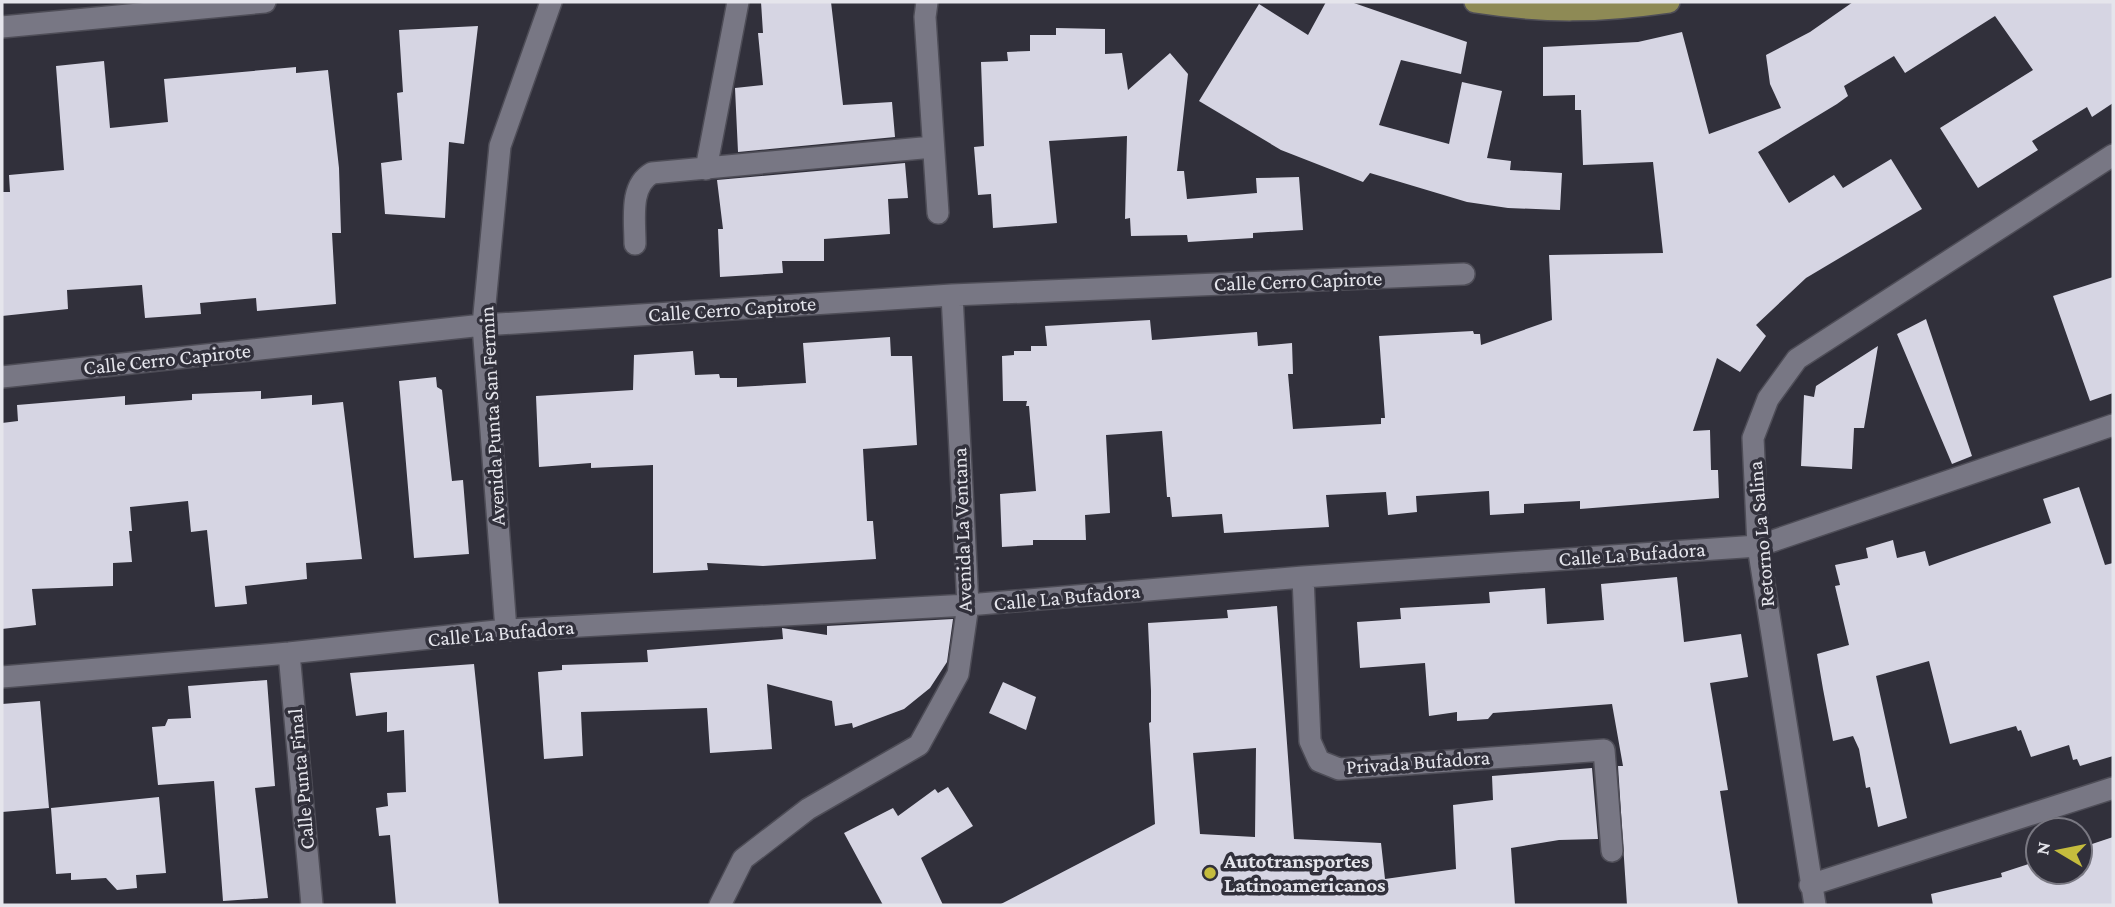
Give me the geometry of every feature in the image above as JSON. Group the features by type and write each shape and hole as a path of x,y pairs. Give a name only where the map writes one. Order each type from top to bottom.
{"main road":[{"path":"1475,2 1532,11 1588,11 1670,2"}],"street":[{"path":"2,27 265,2"},
{"name":"Avenida Punta San Fermin","path":"506,630 483,325 500,146 551,2"},
{"path":"706,169 738,2"},
{"path":"927,2 938,213"},
{"path":"635,244 636,189 642,179 652,173 933,147"},
{"name":"Retorno La Salina","path":"2113,155 1797,359 1768,399 1753,438 1758,546 1813,895 2113,788"},
{"name":"Calle Cerro Capirote","path":"2,377 483,325 952,295 1464,274"},
{"name":"Avenida La Ventana","path":"720,905 743,859 808,809 919,745 958,674 968,605 952,295"},
{"name":"Calle La Bufadora","path":"2,677 289,653 506,630 968,605 1303,576 1758,546 2113,425"},
{"name":"Privada Bufadora","path":"1303,576 1310,741 1319,761 1339,769 1604,750 1612,851"},
{"name":"Calle Punta Final","path":"289,653 312,905"}],"building":[{"path":"761,2 831,2 843,105 892,102 895,137 738,152 735,88 763,85 758,33 763,33"},
{"path":"1326,2 1351,2 1467,42 1461,74 1401,60 1379,125 1449,144 1462,82 1502,91 1487,158 1511,161 1510,170 1562,173 1560,210 1508,208 1467,202 1370,173 1363,182 1281,150 1199,101 1259,4 1308,35"},
{"path":"1853,2 2113,2 2113,103 2092,117 2087,107 2032,141 2038,150 1978,188 1940,128 2033,70 1995,16 1905,73 1894,56 1844,86 1848,96 1837,104 1758,152 1789,203 1834,175 1843,188 1891,159 1922,209 1806,278 1756,325 1766,336 1740,372 1717,358 1693,431 1710,430 1711,470 1718,470 1719,498 1580,509 1580,501 1524,504 1524,513 1490,515 1489,491 1416,496 1417,512 1388,515 1386,492 1326,495 1329,527 1224,533 1222,514 1172,517 1170,497 1167,497 1162,431 1106,435 1110,513 1085,515 1086,540 1033,540 1033,545 1002,547 1000,494 1036,491 1029,406 1026,406 1027,401 1003,401 1002,356 1014,355 1014,351 1031,351 1031,346 1047,346 1045,326 1150,320 1152,340 1257,332 1258,346 1292,343 1293,374 1288,374 1293,429 1381,424 1381,418 1385,418 1379,336 1473,331 1474,334 1480,334 1481,345 1552,320 1549,255 1663,253 1653,162 1583,165 1581,110 1575,110 1575,95 1543,96 1543,47 1638,42 1682,32 1709,134 1781,108 1770,84 1766,55 1810,32"},
{"path":"478,26 464,144 449,142 445,218 385,214 381,163 402,160 397,93 403,92 399,30"},
{"path":"1056,28 1105,29 1105,54 1122,53 1128,90 1170,53 1188,74 1177,171 1184,171 1187,199 1257,193 1256,178 1299,177 1303,230 1253,233 1253,238 1188,242 1187,235 1131,236 1130,218 1125,219 1127,136 1049,141 1057,223 993,228 991,194 978,195 974,147 984,146 981,62 1008,61 1007,52 1030,51 1030,35 1056,35"},
{"path":"104,61 110,128 168,122 164,79 296,67 296,73 328,70 339,168 341,233 332,233 336,304 257,311 256,298 200,303 201,314 145,318 142,285 67,290 68,309 2,316 2,192 10,192 9,175 64,170 56,66"},
{"path":"905,163 908,198 888,199 890,234 824,239 824,261 782,261 783,273 720,277 718,229 723,229 717,180"},
{"path":"2113,277 2113,393 2090,401 2053,296"},
{"path":"1926,319 1972,456 1952,464 1897,334"},
{"path":"890,337 891,356 912,356 917,445 863,449 867,521 873,521 876,559 763,566 707,563 708,570 653,573 653,465 591,468 591,463 539,467 536,396 633,390 634,355 693,351 695,375 719,374 720,378 737,378 737,387 806,383 803,343"},
{"path":"1878,346 1864,428 1854,428 1852,469 1801,466 1804,395 1814,397 1816,386"},
{"path":"436,377 437,387 442,390 452,481 463,480 469,554 414,558 399,381"},
{"path":"261,391 261,399 312,395 312,405 343,402 362,559 306,563 307,579 245,586 247,604 215,607 207,530 191,532 188,501 130,507 132,562 113,563 113,586 32,589 36,625 2,629 2,423 18,421 17,405 125,396 125,405 192,400 192,394"},
{"path":"2079,487 2105,565 2113,563 2113,756 2080,766 2077,759 2073,760 2069,745 2031,757 2021,730 2018,731 2016,726 1950,744 1929,661 1876,676 1907,818 1878,827 1870,787 1866,788 1859,749 1853,736 1833,741 1817,654 1849,645 1835,586 1840,585 1835,565 1868,558 1866,548 1893,540 1897,558 1925,551 1929,566 2051,523 2043,499"},
{"path":"1677,577 1684,642 1741,634 1748,677 1710,683 1728,790 1720,791 1738,905 1627,905 1618,766 1623,766 1612,704 1493,713 1488,719 1457,721 1457,712 1429,716 1425,663 1360,668 1357,622 1401,619 1400,608 1490,603 1489,592 1545,588 1547,624 1604,620 1601,584"},
{"path":"1277,606 1294,839 1381,843 1385,879 1456,869 1453,805 1493,800 1492,776 1592,768 1598,839 1559,840 1511,848 1515,905 999,905 1155,824 1149,723 1151,691 1148,623 1228,618 1227,610","holes":["1256,748 1255,837 1200,834 1193,753"]},
{"path":"953,619 947,662 930,688 904,709 853,728 852,723 835,726 832,701 767,684 772,749 710,753 707,708 581,712 583,756 544,759 538,672 562,670 562,665 648,662 647,650 783,639 782,628 827,635 827,626"},
{"path":"474,664 499,905 396,905 390,835 379,836 376,808 388,806 387,793 406,792 404,730 387,732 387,712 356,716 350,673"},
{"path":"267,680 275,786 255,788 268,898 223,901 214,781 158,785 152,727 165,726 168,719 191,718 188,686"},
{"path":"1003,682 1036,697 1026,730 989,713"},
{"path":"40,701 49,808 2,812 2,704"},
{"path":"948,787 973,826 921,858 943,905 883,905 844,833 893,808 898,816 935,789 938,793"},
{"path":"159,797 166,873 136,875 137,888 117,890 106,878 71,880 71,873 56,874 51,808"},
{"path":"2113,837 2113,905 1933,905 1931,894 2002,877 2001,873 2024,866 2024,886 2094,886 2094,843"}],"place":[{"name":"Autotransportes Latinoamericanos","path":"1210,873"}]}
